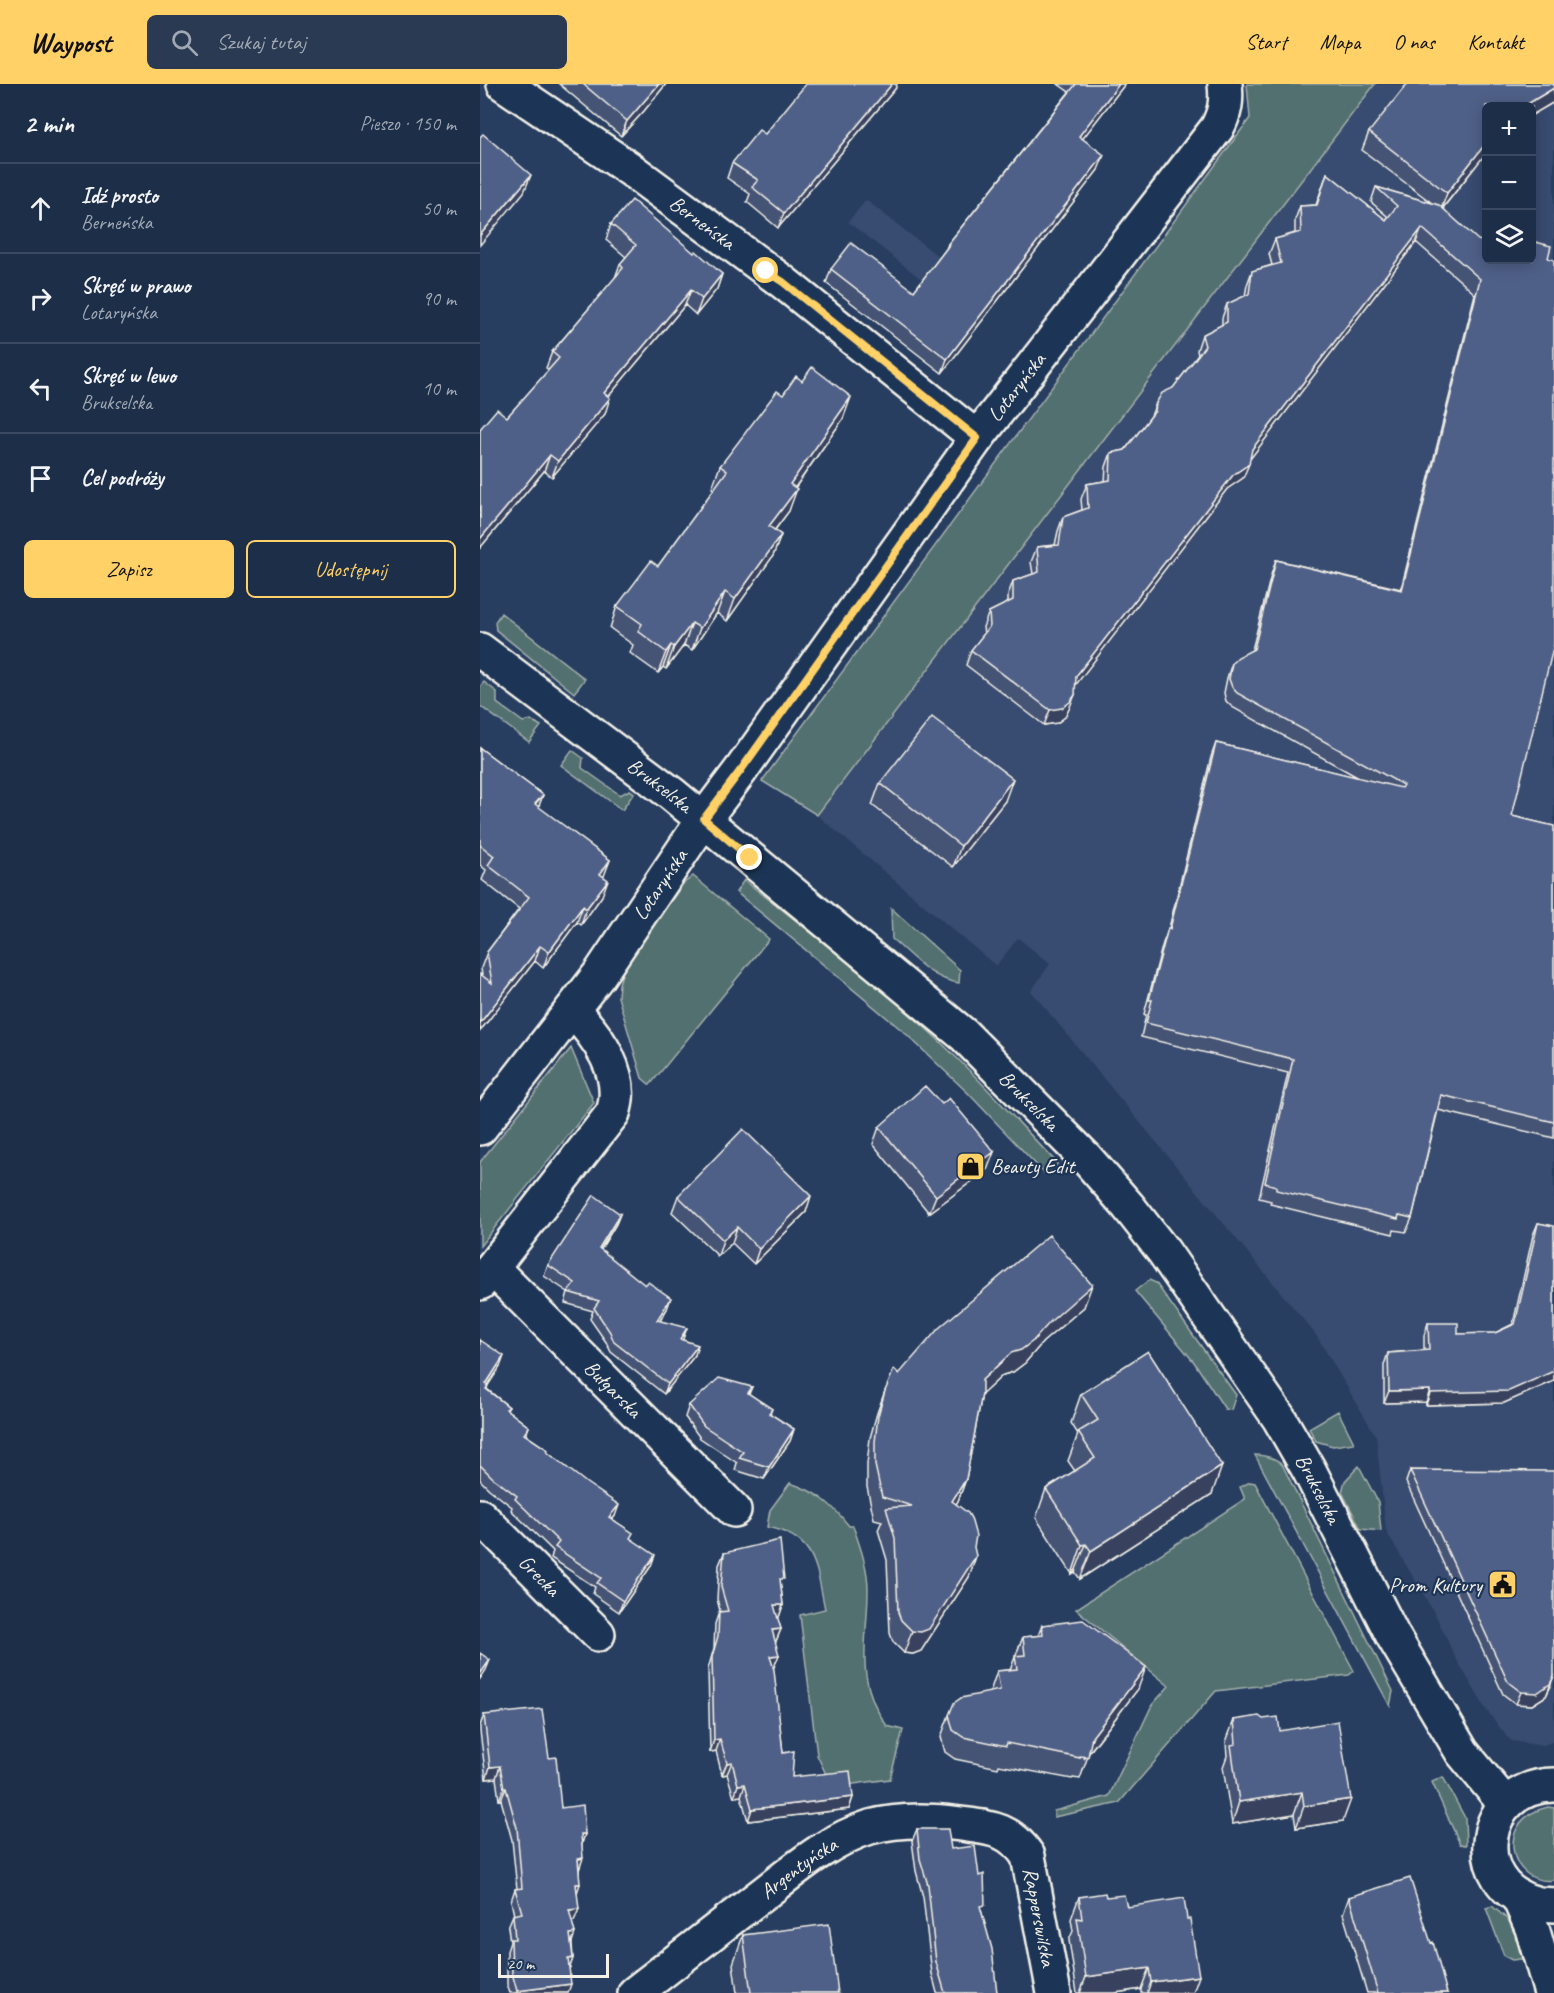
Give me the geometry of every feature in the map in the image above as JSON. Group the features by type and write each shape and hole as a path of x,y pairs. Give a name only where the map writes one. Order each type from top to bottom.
{"street":[{"name":"Berneńska","path":"504,84 630,169 783,282 977,438"},
{"name":"Lotaryńska","path":"480,1128 598,975 704,819 977,438 1217,128 1227,99 1225,84"},
{"name":"Brukselska","path":"480,650 704,819 964,1035 1086,1158 1164,1252 1279,1418 1309,1470 1393,1636 1462,1752 1505,1804"},
{"path":"486,1275 613,1113 617,1101 613,1069 589,1027 572,1010"},
{"name":"Bułgarska","path":"486,1275 734,1510"},
{"name":"Grecka","path":"480,1516 598,1634"},
{"path":"1554,1785 1539,1785 1521,1792 1505,1804 1495,1819 1490,1836 1490,1854 1496,1872 1505,1885 1518,1896 1535,1903 1554,1905"},
{"name":"Argentyńska","path":"635,1993 826,1846 870,1827 901,1821 950,1822 990,1827"},
{"name":"Rapperswilska","path":"990,1827 1014,1838 1028,1856 1054,1993"},
{"path":"1518,1896 1532,1928 1551,1993"}],"shaded area":[{"path":"1375,84 1554,84 1554,1741 1542,1746 1512,1741 1485,1708 1454,1655 1436,1616 1386,1531 1376,1436 1316,1335 1031,991 1050,964 1018,938 996,966 817,815"},
{"path":"866,200 997,302 979,324 848,222"}],"green space":[{"path":"1247,84 1375,84 817,815 762,781 1250,118"},
{"path":"501,613 585,679 574,693 496,630 495,622"},
{"path":"484,682 497,692 497,703 523,722 531,720 541,726 529,742 480,706 480,687"},
{"path":"572,750 583,758 582,768 620,795 630,790 634,793 622,810 561,765"},
{"path":"693,876 769,939 650,1085 642,1078 618,997 619,984 624,967 683,884"},
{"path":"744,880 857,969 940,1041 1057,1163 1056,1169 1044,1173 968,1093 904,1032 736,892"},
{"path":"891,908 960,970 959,983 931,972 892,939"},
{"path":"571,1048 594,1103 480,1246 480,1162"},
{"path":"1149,1280 1156,1283 1236,1395 1231,1410 1225,1409 1194,1362 1135,1291"},
{"path":"1338,1411 1354,1443 1333,1446 1316,1441 1309,1428"},
{"path":"1255,1455 1278,1461 1283,1466 1393,1691 1390,1706"},
{"path":"1359,1466 1378,1502 1381,1531 1361,1529 1342,1492 1345,1481"},
{"path":"1250,1482 1255,1483 1354,1671 1349,1675 1216,1691 1119,1803 1054,1817 1054,1811 1109,1796 1152,1705 1169,1686 1076,1609 1245,1499 1240,1487"},
{"path":"790,1483 816,1494 830,1505 849,1526 853,1526 868,1581 866,1676 876,1709 887,1726 903,1730 890,1779 832,1787 817,1755 800,1615 825,1609 819,1580 816,1567 805,1546 796,1538 767,1527 770,1510"},
{"path":"1443,1777 1465,1818 1466,1845 1460,1844 1432,1782"},
{"path":"1548,1807 1554,1808 1554,1880 1539,1879 1526,1873 1518,1863 1514,1851 1514,1837 1519,1824 1531,1814"},
{"path":"1492,1906 1513,1924 1529,1958 1512,1960 1504,1956 1486,1908"}],"building":[{"path":"583,84 659,84 627,121"},
{"path":"806,84 892,84 784,213 752,187 758,180 732,163 759,130 765,134"},
{"path":"1076,84 1119,84 1079,136 1104,155 947,359 831,269 851,243 914,291 948,244"},
{"path":"1407,84 1554,84 1554,88 1531,102 1482,102 1482,148 1447,193 1369,132"},
{"path":"483,134 531,175 480,235 480,137"},
{"path":"1327,173 1386,220 1397,206 1376,187 1439,205 1478,240 1482,241 1482,264 1536,264 1536,242 1551,246 1548,258 1554,260 1554,644 1512,816 1554,826 1554,1122 1441,1095 1412,1218 1399,1215 1398,1219 1276,1190 1276,1186 1265,1183 1293,1059 1146,1023 1152,1000 1149,1000 1168,928 1170,929 1216,743 1401,788 1403,785 1237,693 1229,679 1232,663 1238,657 1254,649 1276,560 1402,590 1480,279 1422,228 1252,449 1249,464 1233,475 1076,676 1075,695 1062,708 1050,710 971,650 990,626 989,612 1013,600 1013,581 1039,572 1037,547 1059,545 1063,517 1088,508 1087,484 1110,480 1111,453 1125,450 1155,411 1156,403 1162,393 1173,388 1205,346 1202,335 1227,322 1227,304 1249,294 1252,271 1281,263 1275,239 1301,232 1300,206 1317,205"},
{"path":"632,200 722,274 702,299 691,290 604,393 610,398 558,461 550,455 480,539 480,429 497,409 507,417 559,358 552,352 623,268 620,264 636,245 611,224"},
{"path":"812,367 851,397 790,484 797,489 769,526 781,535 735,599 725,592 700,628 692,623 674,647 671,645 666,652 638,631 642,624 617,606 651,561 658,566 727,471 720,466 777,391 783,395 796,376 802,381"},
{"path":"932,717 1013,779 961,846 880,783"},
{"path":"480,748 543,795 535,804 610,860 600,874 608,880 586,909 583,906 549,952 540,946 480,1023 480,974 492,983 487,952 529,897 488,865 494,856 480,845"},
{"path":"925,1086 942,1104 949,1098 994,1152 936,1196 879,1127"},
{"path":"743,1129 811,1196 759,1249 737,1227 723,1240 678,1196"},
{"path":"594,1195 620,1214 599,1248 645,1285 648,1282 671,1298 657,1320 687,1328 680,1339 698,1345 668,1384 614,1342 594,1308 599,1301 568,1292 575,1283 548,1265"},
{"path":"1538,1223 1554,1226 1554,1371 1509,1391 1430,1393 1430,1390 1389,1391 1388,1353 1429,1350 1428,1323 1458,1323 1458,1334 1495,1333 1515,1324"},
{"path":"1049,1235 1092,1285 1051,1321 1033,1341 1021,1350 1011,1353 982,1380 982,1394 966,1479 952,1501 971,1518 976,1536 974,1547 976,1556 929,1629 921,1632 912,1631 901,1620 898,1612 895,1538 886,1508 912,1506 882,1497 875,1465 878,1416 885,1391 894,1369 899,1374 939,1328"},
{"path":"480,1340 504,1356 486,1384 488,1385 486,1389 529,1427 524,1434 619,1505 609,1517 633,1533 630,1538 655,1555 623,1601 597,1583 601,1578 555,1547 559,1542 515,1499 517,1496 480,1465"},
{"path":"1148,1351 1222,1466 1091,1551 1086,1544 1082,1545 1046,1489 1095,1458 1078,1432 1098,1420 1081,1394"},
{"path":"719,1378 752,1387 748,1393 772,1409 769,1413 794,1429 769,1467 739,1458 743,1452 704,1426 689,1405"},
{"name":"Prom Kultury","path":"1410,1470 1554,1471 1554,1676 1550,1684 1537,1693 1521,1692 1508,1682"},
{"path":"780,1540 784,1579 780,1579 783,1605 774,1605 781,1629 772,1630 779,1655 770,1656 774,1670 783,1753 794,1751 792,1777 850,1771 853,1797 752,1809 745,1784 738,1785 732,1762 727,1763 720,1739 714,1740 712,1657 718,1636 719,1612 728,1611 721,1587 724,1553"},
{"path":"1083,1620 1146,1667 1092,1737 1088,1757 1080,1756 1080,1758 1007,1743 1006,1746 963,1737 953,1730 949,1715 954,1703 961,1698 1000,1690 997,1671 1017,1669 1015,1656 1025,1655 1023,1637 1043,1635 1042,1625"},
{"path":"480,1653 490,1660 480,1674"},
{"path":"542,1709 549,1758 556,1757 561,1808 583,1805 585,1834 581,1834 583,1858 578,1859 580,1884 576,1884 579,1909 569,1910 575,1933 570,1934 573,1958 568,1959 571,1984 517,1991 512,1973 511,1939 515,1939 513,1915 522,1913 515,1889 522,1888 517,1828 506,1788 504,1788 500,1766 490,1767 484,1715"},
{"path":"1259,1716 1263,1719 1278,1717 1280,1731 1338,1721 1351,1799 1304,1806 1302,1792 1239,1802 1231,1745 1236,1744 1234,1720"},
{"path":"917,1829 948,1829 951,1849 975,1846 979,1876 984,1874 985,1905 980,1906 992,1949 997,1993 945,1993 936,1962 928,1885 920,1859"},
{"path":"1410,1878 1431,1943 1433,1942 1447,1993 1378,1993 1349,1897"},
{"path":"1105,1893 1106,1897 1124,1895 1127,1907 1184,1898 1187,1919 1190,1919 1199,1976 1151,1982 1149,1968 1086,1977 1077,1918 1082,1919 1079,1897"},
{"path":"829,1924 838,1993 751,1993 743,1935"}],"place":[{"name":"Beauty Edit","path":"970,1166"},
{"name":"Prom Kultury","path":"1503,1585"}],"route":[{"path":"750,858 704,819 977,438 783,282 766,271"}]}
